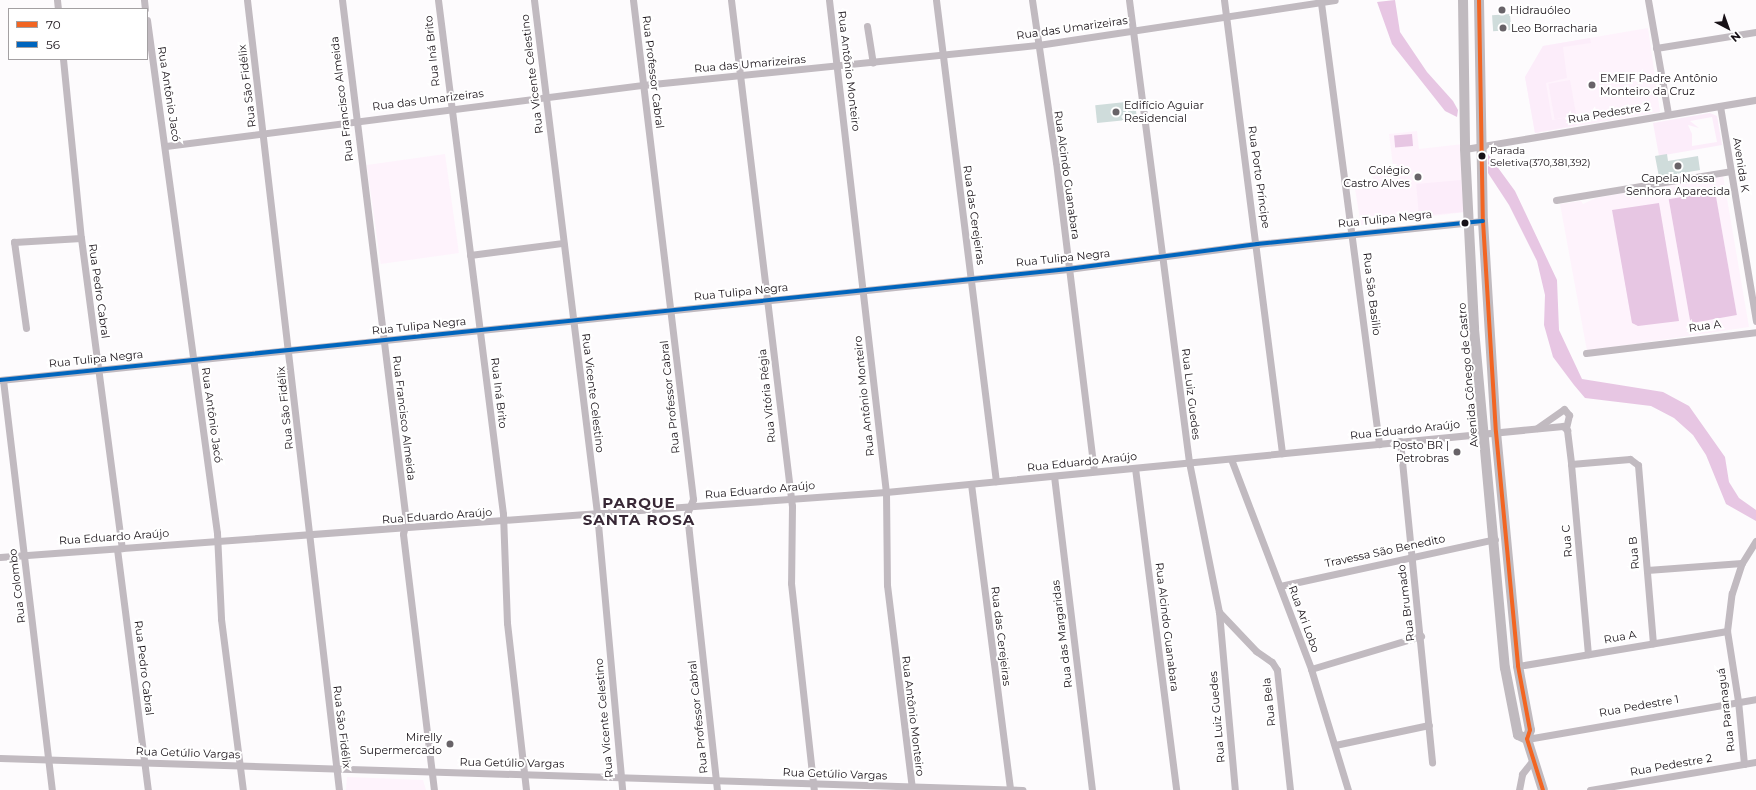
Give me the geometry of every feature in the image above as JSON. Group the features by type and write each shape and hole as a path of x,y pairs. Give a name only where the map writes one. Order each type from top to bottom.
{"main road":[{"name":"Avenida Cônego de Castro","path":"1463,0 1465,148 1468,221 1505,668 1518,735 1527,739"},
{"name":"Avenida Cônego de Castro","path":"1479,0 1483,220 1496,432 1510,552 1518,666 1530,730 1527,739 1532,761 1543,790"},
{"path":"1496,554 1510,552"},
{"path":"1505,668 1518,666"}],"street":[{"name":"Rua São Fidélix","path":"247,0 290,351 308,535 339,790"},
{"name":"Rua Francisco Almeida","path":"342,0 355,120 406,520 404,529 434,790"},
{"name":"Rua Iná Brito","path":"438,0 450,108 480,331 503,522 507,623 526,790"},
{"name":"Rua Vicente Celestino","path":"534,0 572,321 597,513 622,790"},
{"name":"Rua Professor Cabral","path":"633,0 693,499 688,508 717,790"},
{"name":"Rua Vitória Régia","path":"731,0 739,76 768,300 789,497 792,506 791,583 813,787"},
{"name":"Rua Antônio Monteiro","path":"829,0 864,290 886,492 887,585 911,789"},
{"name":"Rua das Cerejeiras","path":"936,0 941,54 972,278 996,481"},
{"name":"Rua Alcindo Guanabara","path":"1032,0 1094,471"},
{"name":"Rua Luiz Guedes","path":"1129,0 1189,462 1219,612 1235,790"},
{"name":"Rua Porto Príncipe","path":"1224,0 1257,244 1282,453"},
{"name":"Rua das Umarizeiras","path":"166,146 263,134 355,120 643,85 837,67 941,54 1038,45 1335,0"},
{"path":"1648,0 1668,114"},
{"name":"Rua São Basilio","path":"1321,3 1353,233 1380,444"},
{"path":"867,26 873,63"},
{"name":"Rua Antônio Jacó","path":"148,27 166,146 217,540 221,619 244,790"},
{"path":"1656,48 1756,32"},
{"name":"Rua Pedro Cabral","path":"63,60 81,238 120,549 148,790"},
{"name":"Rua Pedestre 2","path":"1465,148 1756,100"},
{"name":"Avenida K","path":"1720,106 1756,321"},
{"path":"1556,200 1731,171"},
{"name":"Rua Tulipa Negra","path":"1,380 98,369 384,342 671,310 1068,269 1257,244 1483,220"},
{"path":"26,328 14,242 81,238"},
{"path":"470,255 563,243"},
{"name":"Rua A","path":"1586,353 1756,332"},
{"name":"Rua Colombo","path":"1,380 25,555 52,790"},
{"name":"Rua C","path":"1537,428 1564,409 1569,415 1565,428 1571,464 1588,654"},
{"name":"Rua Eduardo Araújo","path":"0,557 120,549 217,540 404,529 503,522 597,513 688,508 789,497 886,492 1537,428 1565,428"},
{"name":"Rua Brumado","path":"1400,441 1411,557 1421,636 1432,762"},
{"name":"Rua Ari Lobo","path":"1231,459 1311,669 1348,790"},
{"name":"Rua B","path":"1571,464 1630,459 1636,462 1653,643"},
{"name":"Rua Alcindo Guanabara","path":"1135,468 1176,790"},
{"name":"Rua das Margaridas","path":"1054,476 1092,790"},
{"name":"Rua das Cerejeiras","path":"971,484 1010,790"},
{"name":"Travessa São Benedito","path":"1280,586 1495,539"},
{"name":"Rua Paranaguá","path":"1744,764 1738,701 1727,631 1732,592 1742,563 1756,541"},
{"path":"1647,570 1742,563"},
{"name":"Rua Bela","path":"1219,612 1256,651 1272,662 1277,670 1290,790"},
{"name":"Rua A","path":"1518,666 1727,631"},
{"path":"1311,669 1421,636"},
{"name":"Rua Pedestre 1","path":"1527,739 1756,699"},
{"path":"1335,745 1429,725"},
{"name":"Rua Getúlio Vargas","path":"0,758 336,768 431,773 524,774 813,787 1022,790"},
{"path":"1519,790 1522,774 1532,761"},
{"name":"Rua Pedestre 2","path":"1590,790 1756,762"}],"shaded area":[{"path":"1395,0 1400,32 1427,72 1453,101 1458,110 1457,117 1445,111 1392,44 1377,2"},
{"name":"EMEIF Padre Antônio Monteiro da Cruz","path":"1648,28 1660,112 1535,133 1525,77 1543,46"},
{"path":"1590,38 1591,43 1563,47 1567,78 1546,83 1552,120 1576,116 1577,125 1535,133 1525,77 1543,46"},
{"path":"1570,80 1576,115 1555,119 1548,84"},
{"path":"1710,113 1717,116 1722,145 1659,156 1653,123","holes":["1712,117 1717,142 1692,146 1692,134 1688,125 1699,128 1690,121"]},
{"name":"Colégio Castro Alves","path":"1417,131 1419,149 1463,144 1465,212 1361,225 1355,189 1374,186 1371,168 1393,166 1389,134"},
{"path":"1412,134 1413,146 1395,148 1394,136"},
{"path":"445,154 459,253 381,264 367,165"},
{"path":"1488,154 1515,191 1557,280 1559,330 1582,379 1663,392 1689,406 1725,457 1729,482 1739,498 1756,510 1756,521 1726,504 1706,455 1693,435 1674,418 1651,406 1585,398 1553,357 1544,325 1545,295 1537,261 1509,205 1488,173"},
{"path":"1723,175 1749,327 1587,351 1560,204 1581,201 1583,204 1596,198"},
{"path":"1461,180 1464,212 1419,216 1416,184"},
{"path":"1715,191 1737,315 1691,323 1669,199"},
{"path":"1659,203 1679,321 1638,326 1632,323 1612,210"},
{"path":"347,777 423,780 426,790 346,790"}],"building":[{"path":"1510,14 1511,30 1493,31 1492,15"},
{"name":"Edifício Aguiar Residencial","path":"1135,101 1137,119 1097,123 1095,105"},
{"name":"Capela Nossa Senhora Aparecida","path":"1667,154 1668,161 1698,156 1700,170 1659,177 1655,156"}],"transit line":[{"name":"70","path":"1479,0 1483,221 1496,432 1518,666 1530,730 1527,739 1543,790"},
{"name":"56","path":"0,380 1068,269 1257,244 1483,221"}],"place":[{"name":"Hidrauóleo","path":"1502,10"},
{"name":"Leo Borracharia","path":"1503,28"},
{"name":"EMEIF Padre Antônio Monteiro da Cruz","path":"1592,85"},
{"name":"Edifício Aguiar Residencial","path":"1116,112"},
{"name":"Parada Seletiva(370,381,392)","path":"1482,156"},
{"name":"Capela Nossa Senhora Aparecida","path":"1678,166"},
{"name":"Colégio Castro Alves","path":"1418,177"},
{"name":"Posto BR | Petrobras","path":"1457,452"},
{"name":"Mirelly Supermercado","path":"450,744"}],"district":[{"name":"PARQUE SANTA ROSA","path":"639,510"}]}
